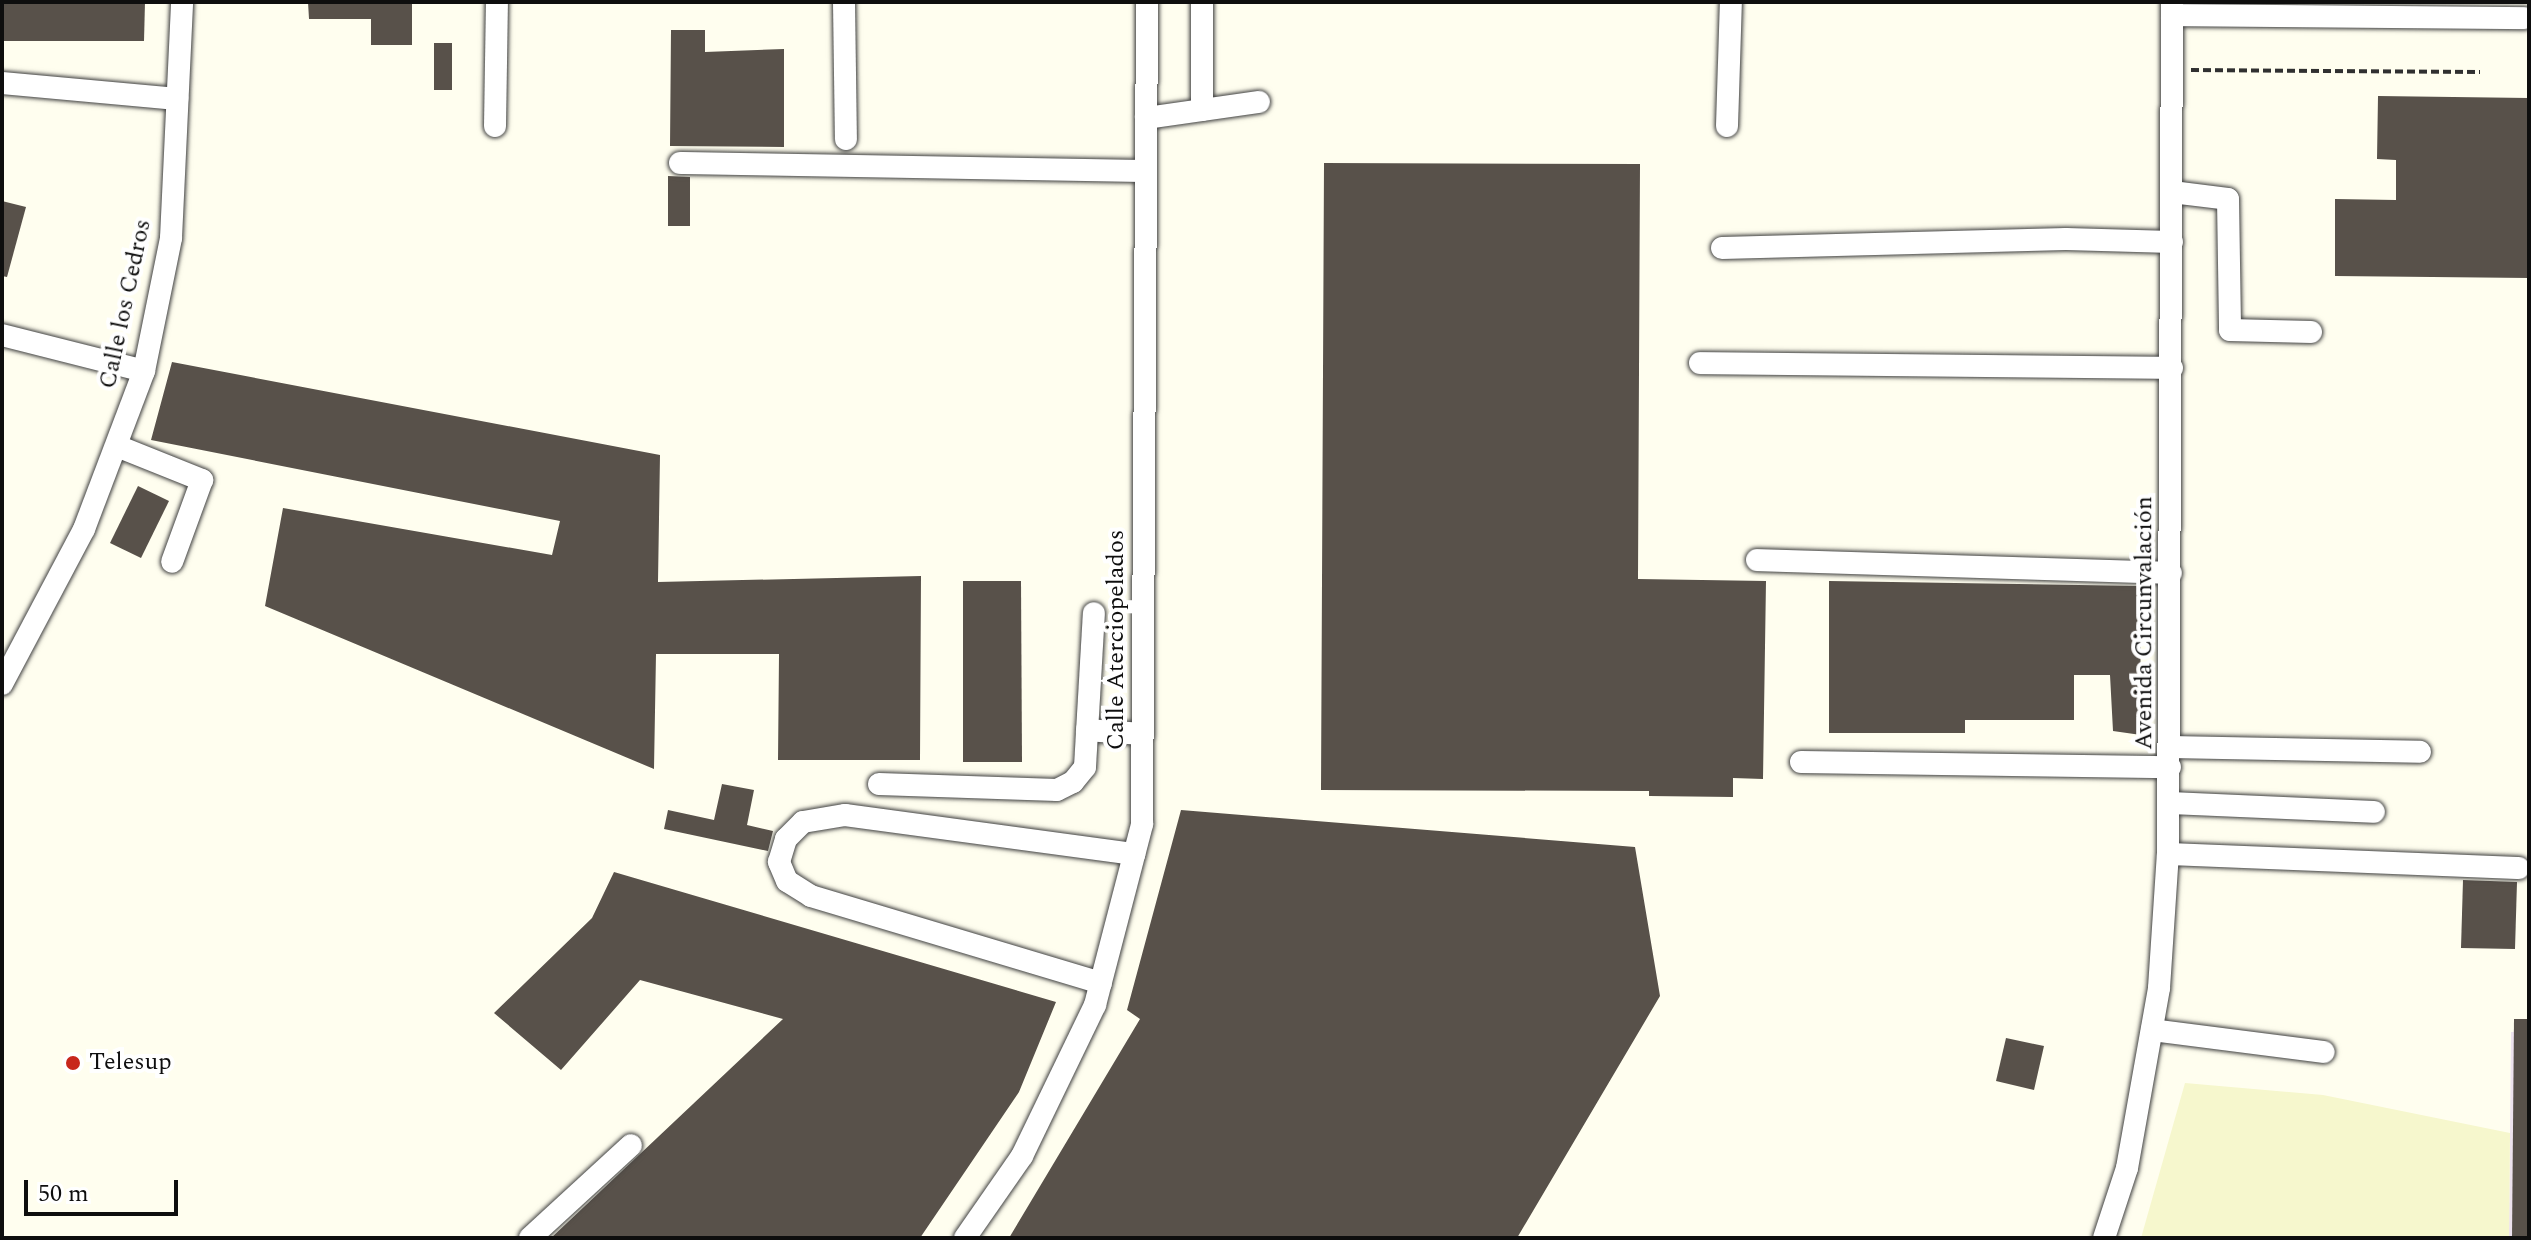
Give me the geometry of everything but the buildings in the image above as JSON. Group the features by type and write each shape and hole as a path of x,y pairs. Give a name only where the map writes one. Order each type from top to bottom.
{"street":[{"name":"Calle los Cedros","path":"4,676 84,529 144,371 171,238 182,2"},
{"path":"495,126 497,2"},
{"path":"844,2 846,139"},
{"name":"Calle Aterciopelados","path":"965,1238 1022,1156 1095,1005 1142,824 1147,2"},
{"path":"1202,2 1202,110"},
{"path":"1727,126 1731,2"},
{"path":"2172,9 2524,18"},
{"name":"Avenida Circunvalación","path":"2104,1238 2127,1168 2152,1030 2168,854 2172,9"},
{"path":"2,83 177,99"},
{"path":"1146,118 1259,102"},
{"path":"680,163 1146,171"},
{"path":"2172,192 2228,199 2230,330 2311,332"},
{"path":"1722,248 2066,239 2172,242"},
{"path":"2,335 144,371"},
{"path":"1700,363 2172,368"},
{"path":"117,446 202,480 172,562"},
{"path":"1757,560 2171,573"},
{"path":"879,784 1057,790 1073,782 1085,767 1094,613"},
{"path":"1087,730 1142,734"},
{"path":"1801,762 2420,752"},
{"path":"2170,803 2374,812"},
{"path":"1101,983 811,896 787,881 779,862 786,839 803,822 845,815 1134,854"},
{"path":"2168,854 2519,868"},
{"path":"2152,1030 2324,1052"},
{"path":"530,1238 631,1145"}],"path":[{"path":"2172,70 2480,72"}],"shaded area":[{"path":"2529,1031 2529,1238 2509,1238 2511,1032"}],"green space":[{"path":"2185,1083 2323,1095 2510,1133 2509,1238 2141,1238"}],"place":[{"name":"Telesup","path":"73,1063"}]}
